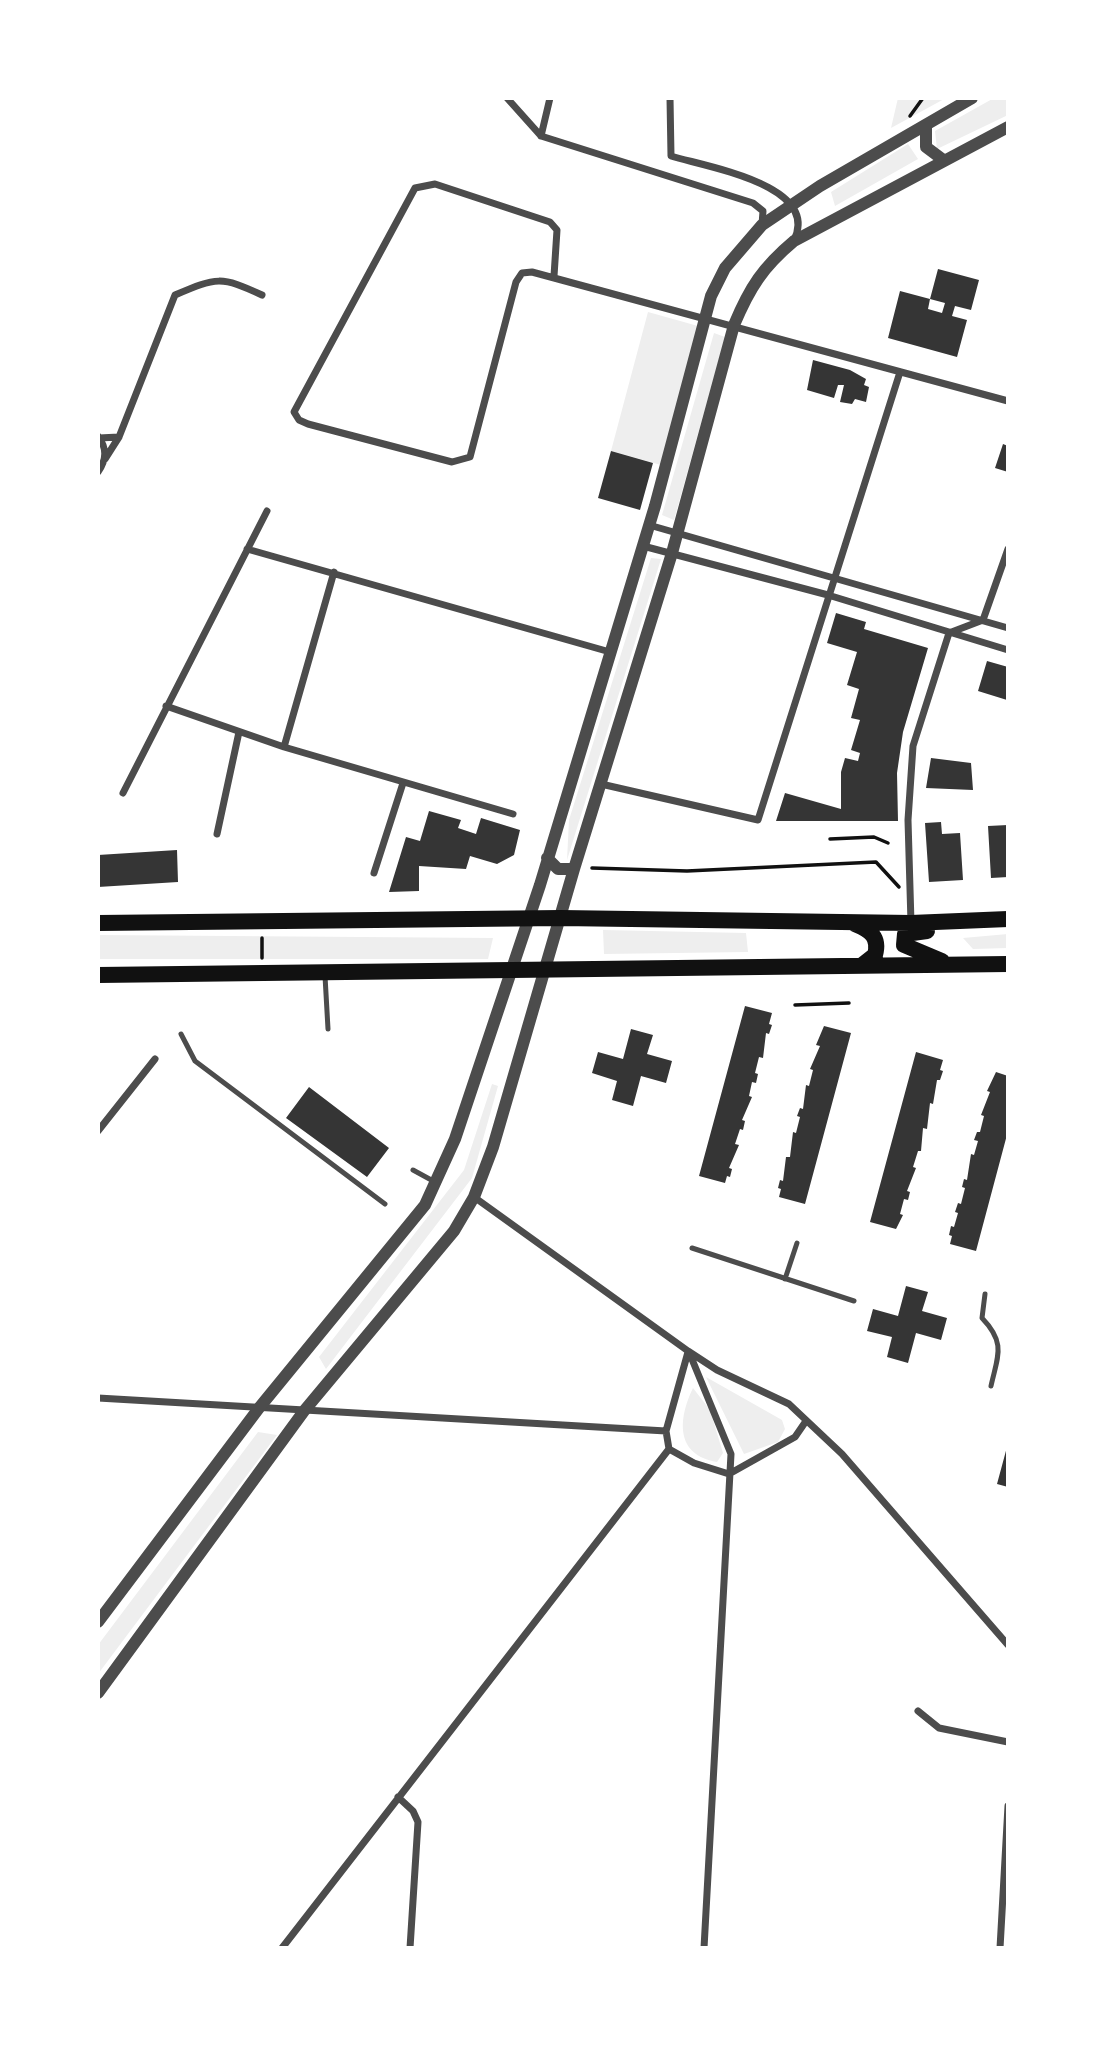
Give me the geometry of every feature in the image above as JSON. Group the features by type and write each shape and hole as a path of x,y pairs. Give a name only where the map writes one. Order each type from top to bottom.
{"main road":[{"path":"98,923 561,919 911,923 1008,919"},
{"path":"949,964 906,947 903,942 905,934 958,928 988,921"},
{"path":"852,923 871,931 876,942 870,961 858,966"},
{"path":"98,975 1008,964"}],"street":[{"path":"508,98 541,136 753,203 763,211 762,225"},
{"path":"541,136 550,98"},
{"path":"670,98 671,156 762,184 792,204 799,222 794,241"},
{"path":"98,1622 259,1408 425,1205 455,1139 529,920 643,546 705,317 725,268 762,225 792,204 972,98"},
{"path":"926,127 926,147 942,159"},
{"path":"98,1693 304,1411 454,1231 474,1197 493,1147 574,869 672,553 734,325 749,290 768,263 794,241 942,159 1008,127"},
{"path":"554,276 557,230 550,222 435,184 415,188 294,412 299,420 308,424 452,462 470,457 516,282 522,273 554,276 1008,401"},
{"path":"98,472 120,437 175,295 204,283 231,280 262,295"},
{"path":"601,784 758,820 900,372"},
{"path":"99,437 120,437"},
{"path":"99,437 105,446 105,459"},
{"path":"123,793 267,511"},
{"path":"649,525 836,576 1008,628"},
{"path":"643,546 828,595 1008,650"},
{"path":"247,549 610,652"},
{"path":"984,620 1008,549"},
{"path":"284,747 334,572"},
{"path":"949,633 984,620"},
{"path":"911,923 908,820 913,746 949,633"},
{"path":"166,706 284,747 513,814"},
{"path":"217,834 239,732"},
{"path":"374,873 402,783"},
{"path":"547,858 558,869 574,869"},
{"path":"98,1131 155,1059"},
{"path":"474,1197 688,1351 717,1370 789,1404 842,1454 1004,1634 1008,1645"},
{"path":"282,1948 669,1449 666,1431 688,1351"},
{"path":"688,1351 731,1454 704,1948"},
{"path":"98,1398 666,1431"},
{"path":"669,1449 694,1463 729,1474 795,1437 806,1421"},
{"path":"918,1711 939,1728 1008,1742"},
{"path":"398,1797 413,1811 418,1822 410,1948"},
{"path":"1000,1948 1008,1806"}],"lane":[{"path":"325,972 328,1029"},
{"path":"181,1034 195,1061 385,1204"},
{"path":"413,1170 435,1182"},
{"path":"785,1279 797,1243"},
{"path":"692,1248 853,1301"},
{"path":"985,1294 982,1318 997,1333 999,1347 991,1386"}],"path":[{"path":"830,839 874,836 888,843"},
{"path":"592,868 687,871 876,862 910,899"},
{"path":"262,922 262,973"},
{"path":"795,1005 849,1003"}],"shaded area":[{"path":"898,98 946,98 891,128"},
{"path":"994,98 1008,98 1008,115 937,149 935,131"},
{"path":"908,144 918,159 835,206 831,192"},
{"path":"648,312 698,326 661,465 611,451"},
{"path":"714,333 725,337 674,520 662,515"},
{"path":"651,558 661,559 567,860 569,820"},
{"path":"603,930 746,933 748,952 604,954"},
{"path":"1008,934 1008,948 973,949 963,938"},
{"path":"98,935 493,938 488,959 98,959"},
{"path":"492,1084 498,1086 472,1178 326,1369 319,1357 464,1170"},
{"path":"706,1377 782,1420 785,1429 778,1442 744,1454"},
{"path":"693,1388 710,1410 723,1453 717,1462 693,1452 687,1444 683,1423"},
{"path":"258,1432 277,1435 98,1674 98,1645"}],"building":[{"path":"938,269 979,280 971,310 955,306 952,316 967,320 957,357 888,338 900,291 930,299","holes":["930,299 945,303 942,313 928,309"]},
{"path":"813,360 850,370 866,379 864,385 869,387 866,402 855,399 852,404 840,402 844,385 838,385 834,398 807,390"},
{"path":"1003,444 1008,446 1008,472 995,468"},
{"path":"611,451 653,463 640,510 598,498"},
{"path":"836,613 866,622 864,629 928,648 903,732 897,773 898,821 776,821 785,793 841,809 841,772 845,758 858,761 860,753 851,750 860,720 851,718 859,689 847,685 857,652 827,643"},
{"path":"987,661 1008,667 1007,700 978,691"},
{"path":"931,758 971,763 973,790 926,788"},
{"path":"429,811 461,820 458,828 476,834 481,818 520,830 514,855 497,864 470,856 466,869 419,866 419,891 389,892 406,837 420,841"},
{"path":"941,822 942,834 960,833 963,880 929,882 925,823"},
{"path":"1008,825 1008,877 991,878 988,826"},
{"path":"177,850 178,882 98,887 98,855"},
{"path":"745,1006 772,1013 769,1024 772,1025 769,1034 766,1033 763,1058 759,1057 755,1073 758,1074 756,1083 752,1082 749,1096 752,1097 742,1120 745,1121 743,1130 740,1129 735,1144 739,1145 729,1168 732,1169 730,1177 727,1176 725,1183 699,1176"},
{"path":"824,1026 851,1033 805,1204 779,1197 781,1189 778,1188 780,1180 783,1181 786,1157 790,1157 793,1132 796,1133 800,1117 797,1116 800,1108 803,1109 806,1085 809,1086 813,1070 810,1069 820,1046 816,1045"},
{"path":"631,1029 653,1035 647,1054 672,1061 666,1083 641,1076 633,1106 612,1100 617,1081 592,1073 598,1052 623,1059"},
{"path":"916,1052 943,1060 940,1070 943,1071 940,1080 937,1080 933,1104 930,1103 927,1129 923,1128 921,1151 918,1151 913,1167 916,1168 907,1191 910,1192 908,1200 904,1199 900,1214 903,1215 896,1229 870,1222"},
{"path":"996,1072 1008,1076 1008,1131 976,1251 950,1244 952,1236 949,1235 958,1213 955,1212 958,1203 961,1204 965,1188 962,1187 964,1179 967,1180 971,1154 974,1155 978,1141 974,1140 977,1132 980,1132 984,1116 981,1115 990,1092 987,1091"},
{"path":"309,1087 389,1148 367,1177 286,1118"},
{"path":"906,1286 928,1292 922,1311 947,1318 941,1340 916,1333 908,1363 887,1357 892,1337 867,1331 873,1309 898,1316"},
{"path":"1008,1447 1008,1487 997,1484"}]}
